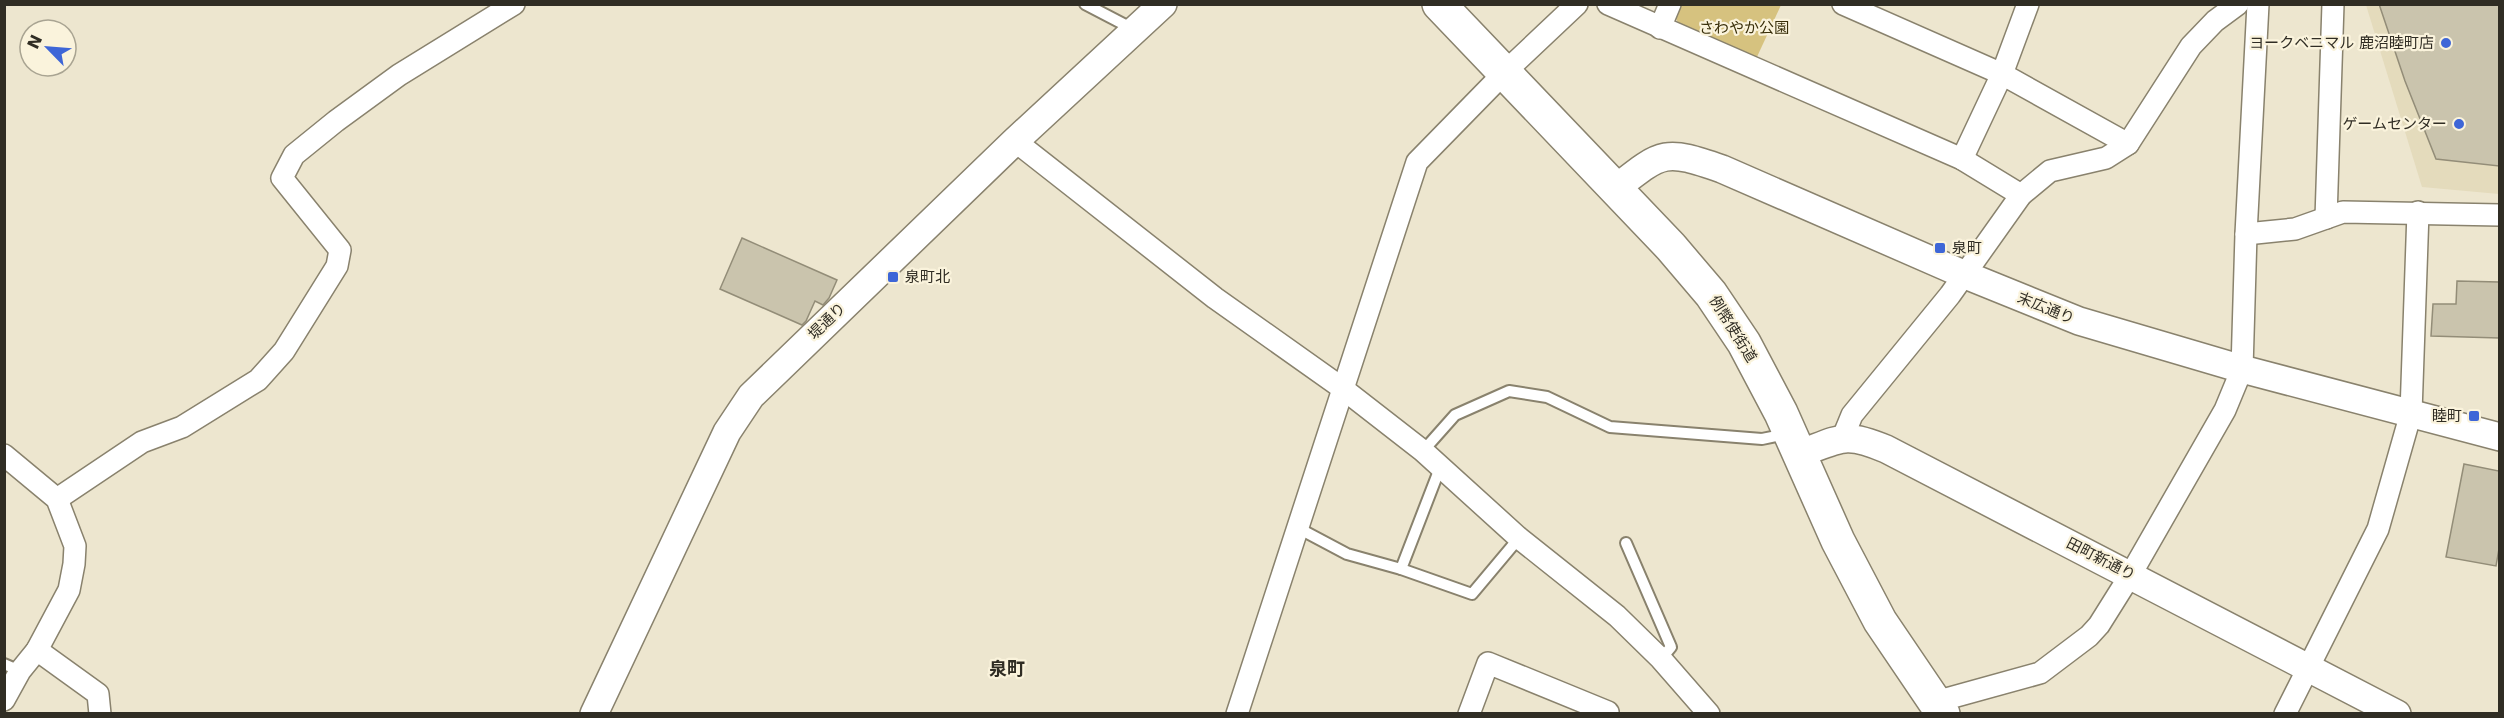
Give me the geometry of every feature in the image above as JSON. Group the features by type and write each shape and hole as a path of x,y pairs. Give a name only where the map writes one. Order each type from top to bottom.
{"highway":[{"name":"例幣使街道","path":"1439,4 1671,247 1711,294 1744,343 1794,444 1838,541 1880,621 1938,710"}],"street":[{"path":"57,499 142,442 182,428 258,380 284,351 337,266 340,257 340,250 282,178 294,155 399,75 514,4"},
{"name":"堤通り","path":"594,714 723,440 751,396 1015,141 1164,4"},
{"path":"1237,714 1342,388 1418,162 1505,72 1577,4"},
{"path":"1608,4 1962,159 2021,195"},
{"path":"1660,28 1670,4"},
{"path":"1843,4 2002,74 2128,144"},
{"path":"1962,159 2002,74 2028,4"},
{"path":"1794,444 1843,437 1852,415 1950,295 2021,195 2050,171 2106,158 2128,144 2191,46 2215,21 2238,4"},
{"path":"1938,710 2040,673 2078,646 2099,625 2131,574 2225,410 2242,369 2246,234 2258,4"},
{"path":"2326,218 2333,4"},
{"path":"1015,141 1215,298 1342,388 1423,451 1519,538 1617,616 1662,659 1709,714"},
{"name":"末広通り","path":"1615,189 1656,158 1674,155 1696,160 1742,177 1963,274 2079,321 2242,369 2499,437"},
{"path":"2246,234 2295,229 2343,212 2499,215"},
{"path":"2285,714 2378,529 2411,413 2418,212"},
{"name":"田町新通り","path":"1843,437 1864,440 1886,449 2131,574 2397,714"},
{"path":"4,455 57,499 75,546 69,590 37,650 12,668 4,700"},
{"path":"37,650 98,694 100,714"},
{"path":"1469,714 1488,663 1608,712 1607,714"}],"lane":[{"path":"1084,4 1136,31"},
{"path":"1423,451 1455,415 1509,391 1546,397 1610,427 1762,439 1794,444"},
{"path":"1401,569 1440,468"},
{"path":"1298,528 1347,554 1401,569 1472,594 1519,538"},
{"path":"1626,543 1671,647 1662,659"}],"shaded area":[{"path":"2366,5 2499,5 2499,194 2422,187"}],"green space":[{"name":"さわやか公園","path":"1678,5 1781,5 1756,59 1680,27 1674,14"}],"building":[{"path":"2379,4 2499,4 2499,166 2436,159 2405,81"},
{"path":"742,238 837,280 829,298 823,305 815,301 802,325 720,289"},
{"path":"2457,281 2499,282 2499,338 2431,336 2433,304 2456,304"},
{"path":"2464,464 2499,471 2499,549 2496,566 2446,557"}],"place":[{"name":"ヨークベニマル 鹿沼睦町店","path":"2446,43"},
{"name":"ゲームセンター","path":"2459,124"},
{"name":"泉町","path":"1940,248"},
{"name":"泉町北","path":"893,277"},
{"name":"睦町","path":"2474,416"}],"district":[{"name":"泉町","path":"1007,668"}]}
